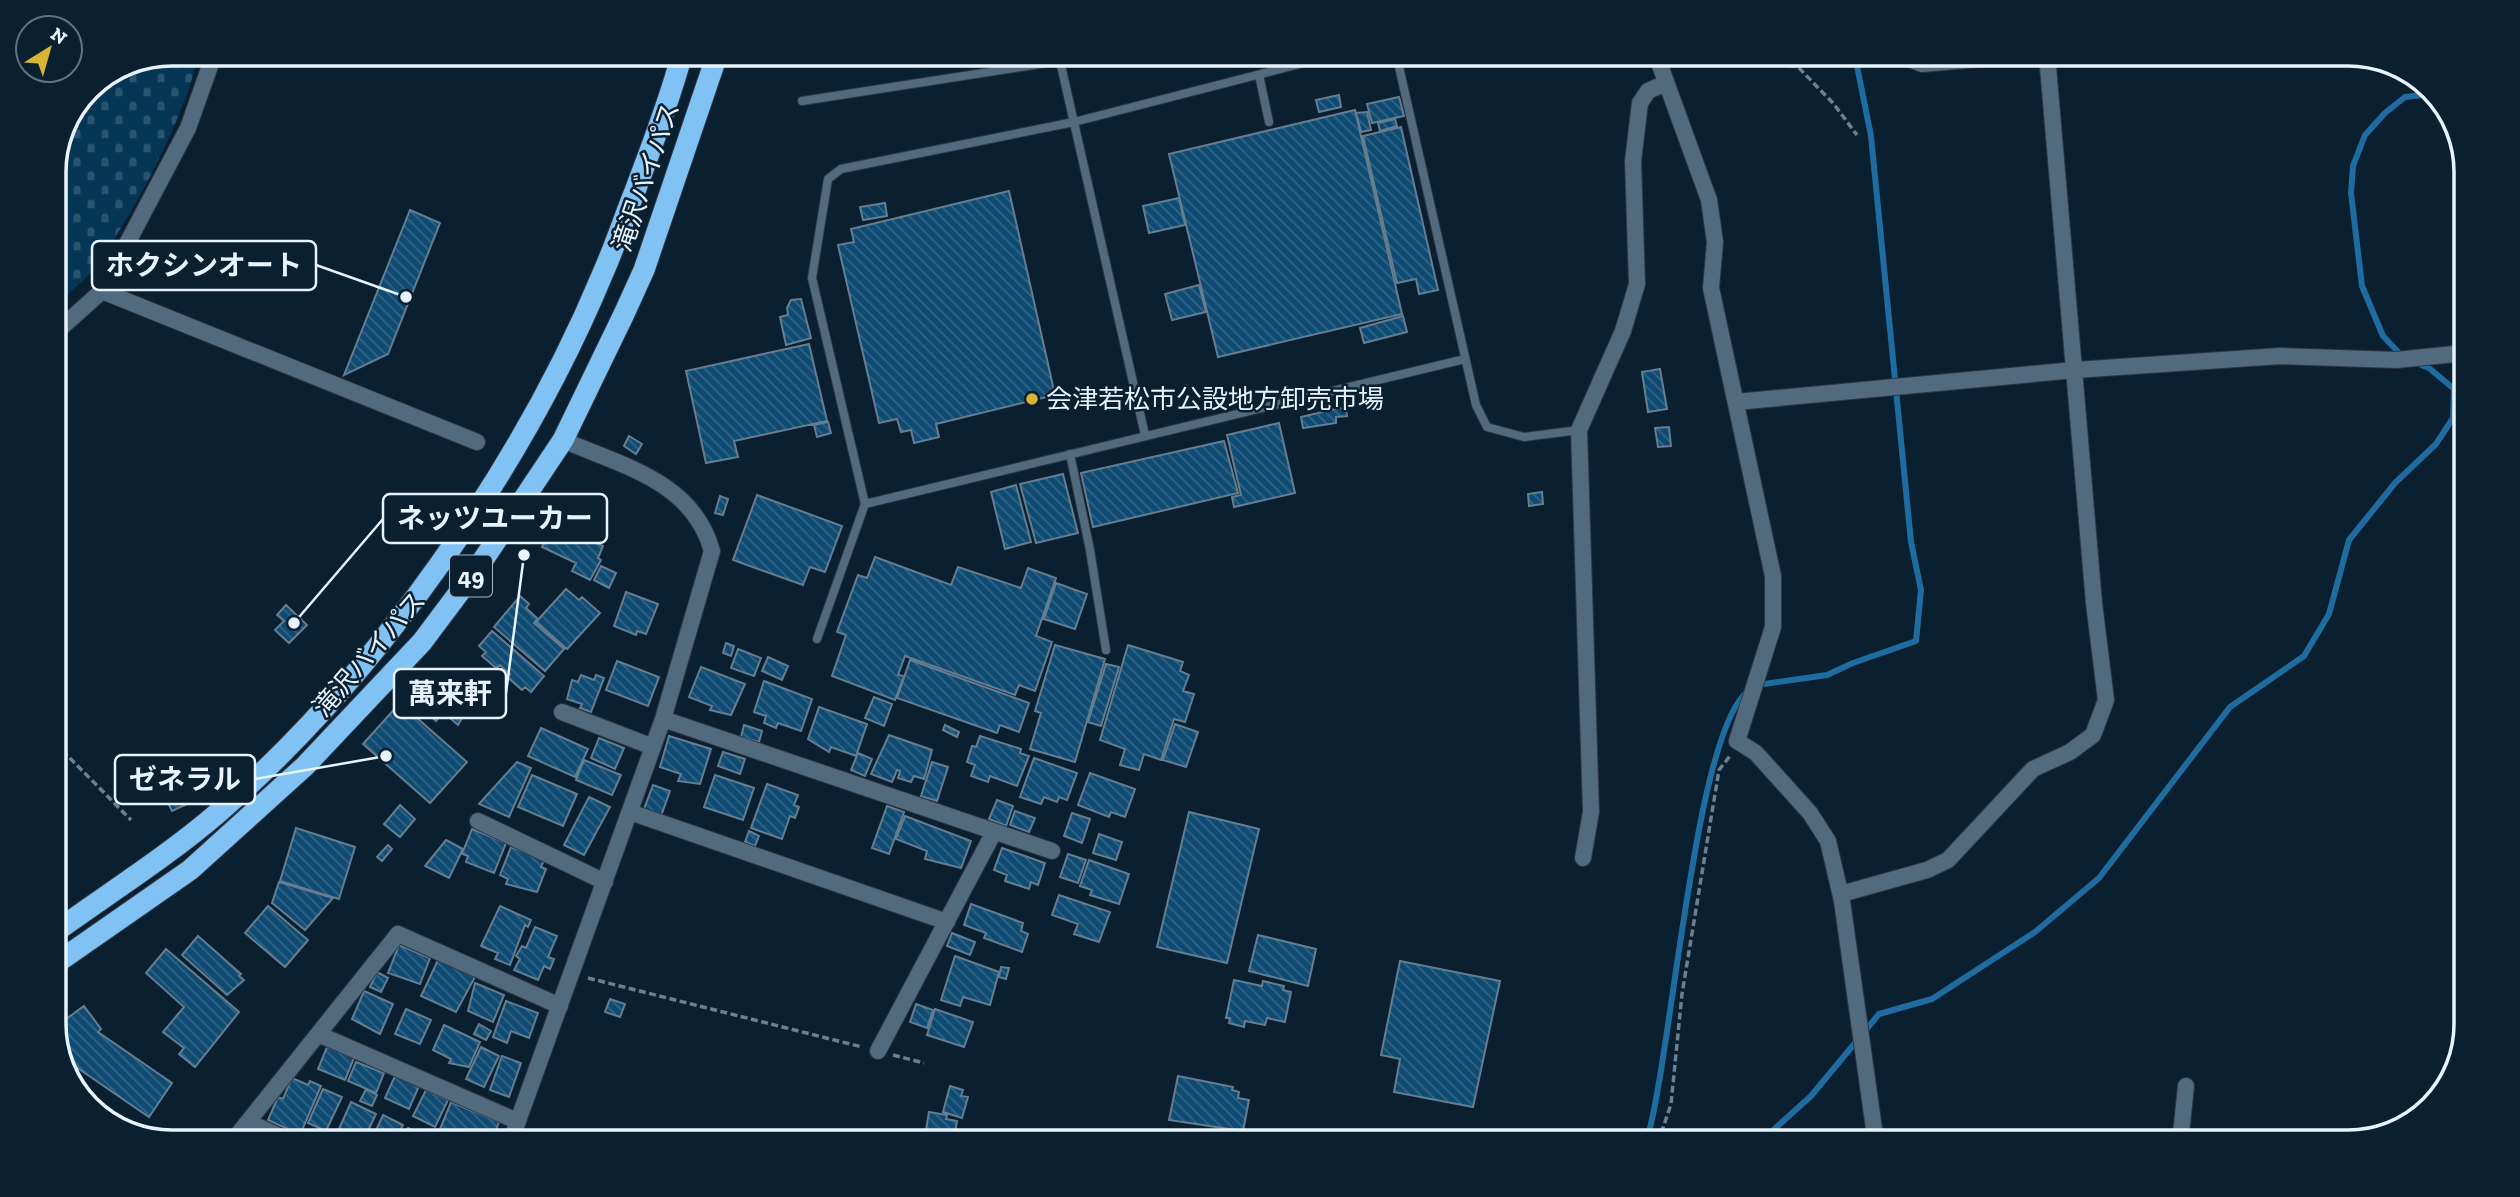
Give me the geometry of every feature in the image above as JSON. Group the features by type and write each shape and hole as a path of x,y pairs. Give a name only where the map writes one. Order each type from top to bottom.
{"highway":[{"name":"滝沢バイパス","path":"67,923 218,813 294,739 379,646 502,469 559,367 603,274 669,102 678,67"},
{"name":"滝沢バイパス","path":"67,956 190,870 343,728 422,642 530,494 563,440 644,270 713,67"}],"street":[{"path":"67,322 102,291 188,128 210,67"},
{"path":"1660,67 1709,200 1716,242 1711,288 1773,576 1773,627 1737,741 1756,752 1810,813 1828,841 1841,894 1874,1130"},
{"path":"1841,894 1927,870 1948,860 2033,769 2070,752 2093,735 2106,700 2094,603 2048,67"},
{"path":"1583,858 1591,812 1579,430 1623,331 1637,284 1633,161 1640,103 1648,91 1666,83"},
{"path":"102,291 477,442"},
{"path":"1736,402 2075,370 2280,356 2396,360 2453,354"},
{"path":"514,1130 663,719 712,551 707,533 690,505 668,486 563,440"},
{"path":"562,712 653,747"},
{"path":"663,719 1052,851"},
{"path":"630,812 947,922"},
{"path":"478,821 605,882"},
{"path":"878,1051 994,832"},
{"path":"242,1130 398,934 561,1006"},
{"path":"318,1034 517,1121"},
{"path":"2181,1130 2186,1086"},
{"path":"248,1122 266,1130"}],"lane":[{"path":"802,101 1021,67"},
{"path":"1061,67 1145,435"},
{"path":"817,639 865,504 812,278 828,178 841,169 1074,122 1289,67"},
{"path":"1399,67 1476,405 1488,427 1524,437 1579,430"},
{"path":"1259,75 1269,122"},
{"path":"865,504 1465,359"},
{"path":"1070,454 1106,650"}],"path":[{"path":"1798,67 1833,103 1857,135"},
{"path":"1662,1130 1671,1104 1682,994 1719,770 1737,741"},
{"path":"67,755 131,820"},
{"path":"572,974 924,1063"}],"green space":[{"path":"195,67 180,113 136,202 90,273 67,295 67,166 70,146 84,114 114,84 152,69"}],"building":[{"path":"1339,95 1341,107 1319,112 1316,100"},
{"path":"1399,97 1404,116 1372,123 1367,104"},
{"path":"1355,110 1402,314 1218,357 1169,154"},
{"path":"1367,112 1371,130 1361,132 1356,113"},
{"path":"1395,119 1397,126 1380,131 1378,123"},
{"path":"1401,127 1438,290 1419,294 1416,279 1397,283 1363,136"},
{"path":"1009,191 1055,395 936,424 939,437 914,443 911,430 901,432 897,419 879,423 838,245 854,242 851,229"},
{"path":"1179,198 1185,225 1149,233 1143,206"},
{"path":"885,203 887,216 863,220 860,207"},
{"path":"410,210 440,223 388,354 344,375"},
{"path":"1199,285 1206,312 1172,320 1165,294"},
{"path":"801,299 811,338 786,345 780,317 788,315 787,308 791,300"},
{"path":"1403,316 1407,332 1364,343 1360,328"},
{"path":"809,344 827,421 734,441 738,457 706,463 686,371"},
{"path":"1660,369 1667,409 1648,412 1642,372"},
{"path":"1346,408 1347,416 1336,417 1336,423 1303,428 1301,417"},
{"path":"828,422 831,433 817,437 814,425"},
{"path":"1279,423 1295,493 1234,507 1232,497 1241,495 1227,435"},
{"path":"1669,427 1671,446 1658,447 1655,428"},
{"path":"629,436 642,444 636,454 624,446"},
{"path":"1224,441 1238,493 1093,527 1081,473"},
{"path":"1063,474 1078,533 1036,543 1020,484"},
{"path":"1016,485 1031,542 1005,549 991,492"},
{"path":"1542,492 1543,504 1529,506 1528,494"},
{"path":"757,495 842,526 825,572 810,567 803,585 733,560"},
{"path":"720,496 728,499 723,515 715,513"},
{"path":"554,523 603,546 598,558 601,560 590,580 572,571 576,563 542,547"},
{"path":"875,557 951,585 958,567 1021,588 1028,568 1056,578 1036,636 1052,642 1035,691 1019,685 1015,695 905,656 898,675 904,676 895,700 832,676 846,635 837,632 858,575 867,578"},
{"path":"601,566 616,573 609,588 594,580"},
{"path":"1056,583 1087,594 1075,629 1044,619"},
{"path":"566,589 579,600 582,597 600,613 567,649 536,622"},
{"path":"626,592 658,604 646,634 637,631 636,635 614,626"},
{"path":"520,596 529,604 526,608 538,619 534,623 564,649 545,671 494,627"},
{"path":"286,605 307,625 289,643 275,630 284,621 277,615"},
{"path":"492,631 544,676 531,692 525,687 522,690 507,677 510,674 500,665 496,668 482,656 486,652 479,646"},
{"path":"726,643 734,646 731,656 723,653"},
{"path":"1055,645 1105,659 1075,762 1030,749 1041,713 1035,711"},
{"path":"1128,645 1183,662 1180,671 1189,675 1183,691 1194,694 1185,722 1174,719 1161,760 1144,754 1139,770 1120,765 1125,749 1100,740"},
{"path":"738,649 761,658 754,676 731,668"},
{"path":"768,657 788,666 782,680 762,671"},
{"path":"910,660 1029,703 1019,732 1000,725 997,733 897,698"},
{"path":"617,661 659,677 648,706 606,690"},
{"path":"1106,664 1119,667 1101,726 1088,722"},
{"path":"701,667 745,684 731,715 710,710 712,706 689,697"},
{"path":"429,672 457,697 436,721 408,696"},
{"path":"581,675 594,680 596,675 604,678 591,712 580,708 582,704 567,699 572,680 578,682"},
{"path":"764,681 812,699 801,731 778,723 776,728 764,723 766,716 754,712"},
{"path":"874,697 892,704 884,726 865,718"},
{"path":"457,699 468,708 458,725 444,713"},
{"path":"400,703 467,762 430,803 363,744"},
{"path":"819,707 867,724 856,756 831,747 829,752 808,739"},
{"path":"1175,724 1198,732 1186,767 1163,760"},
{"path":"744,725 762,731 759,742 741,737"},
{"path":"945,725 959,732 957,737 943,730"},
{"path":"541,728 588,749 575,777 528,756"},
{"path":"889,735 932,750 924,779 914,776 911,782 898,778 900,771 897,770 892,782 871,774"},
{"path":"669,736 711,749 700,784 678,781 681,774 660,767"},
{"path":"980,736 1021,749 1020,753 1029,756 1017,786 990,776 988,782 971,776 975,765 967,762 972,746 976,747"},
{"path":"599,738 624,748 615,769 591,758"},
{"path":"723,752 745,759 740,774 718,766"},
{"path":"858,753 872,759 865,776 851,770"},
{"path":"1034,758 1077,773 1067,800 1059,797 1057,802 1044,797 1041,804 1020,797"},
{"path":"584,760 621,775 612,795 576,780"},
{"path":"517,762 531,768 509,817 479,804"},
{"path":"932,762 948,767 937,801 921,796"},
{"path":"1090,773 1135,789 1125,817 1111,812 1109,817 1078,805"},
{"path":"532,775 577,794 563,826 518,807"},
{"path":"715,775 754,788 743,820 704,807"},
{"path":"767,784 798,795 794,805 799,807 795,818 790,816 782,839 751,828"},
{"path":"653,785 670,791 661,816 644,809"},
{"path":"190,792 194,801 172,811 168,803"},
{"path":"589,797 610,807 584,855 564,845"},
{"path":"997,800 1013,806 1006,826 989,819"},
{"path":"400,805 415,819 400,837 384,824"},
{"path":"887,806 904,812 889,854 872,848"},
{"path":"1015,811 1035,818 1029,832 1010,825"},
{"path":"1189,812 1259,829 1227,963 1157,947"},
{"path":"1072,813 1090,819 1082,843 1064,836"},
{"path":"905,816 971,841 961,868 925,859 927,851 896,839"},
{"path":"296,828 355,847 339,899 280,881"},
{"path":"472,829 506,843 494,873 466,862 468,856 462,854"},
{"path":"749,831 759,836 755,846 745,842"},
{"path":"1099,834 1122,842 1116,860 1093,853"},
{"path":"446,840 463,849 449,878 425,866"},
{"path":"388,845 392,849 382,861 377,857"},
{"path":"511,847 544,860 541,867 546,869 537,892 506,884 508,879 500,875"},
{"path":"1002,848 1045,863 1038,885 1031,882 1029,889 1005,881 1007,875 994,870"},
{"path":"1068,854 1086,860 1078,883 1060,877"},
{"path":"1089,860 1129,874 1119,904 1090,895 1092,890 1080,886"},
{"path":"279,882 333,898 305,930 272,903"},
{"path":"1059,895 1110,912 1099,942 1074,934 1078,924 1052,915"},
{"path":"971,904 1023,923 1021,931 1028,934 1022,952 984,938 986,933 964,925"},
{"path":"268,906 308,940 285,967 245,933"},
{"path":"500,906 531,920 528,927 525,925 510,965 495,959 498,953 481,946"},
{"path":"535,927 557,936 548,957 554,959 550,969 544,966 538,980 514,970 520,959 516,956 522,946 526,948"},
{"path":"952,933 975,942 970,955 947,946"},
{"path":"1258,935 1316,949 1308,986 1249,971"},
{"path":"198,936 241,974 239,976 244,980 227,995 182,955"},
{"path":"399,945 430,958 420,984 388,973"},
{"path":"166,949 239,1012 195,1067 179,1054 184,1048 163,1032 184,1007 146,973"},
{"path":"955,956 999,972 990,1005 963,997 960,1006 941,1000"},
{"path":"438,960 475,977 456,1012 421,996"},
{"path":"1400,961 1500,981 1473,1107 1394,1092 1400,1059 1381,1055"},
{"path":"1001,967 1009,968 1006,979 999,977"},
{"path":"377,972 388,978 381,992 370,987"},
{"path":"1234,980 1262,986 1263,981 1284,986 1283,990 1291,992 1285,1022 1267,1018 1265,1025 1245,1021 1244,1027 1229,1023 1230,1018 1226,1018"},
{"path":"475,983 504,995 493,1022 468,1011"},
{"path":"364,991 393,1004 380,1034 352,1019"},
{"path":"610,999 625,1004 620,1017 605,1012"},
{"path":"506,1001 538,1013 529,1038 511,1031 507,1043 493,1037"},
{"path":"916,1004 933,1010 927,1028 910,1022"},
{"path":"84,1006 101,1029 98,1032 172,1083 149,1117 75,1066 69,1045 67,1018"},
{"path":"406,1009 431,1020 420,1044 395,1034"},
{"path":"935,1009 973,1022 964,1047 927,1035"},
{"path":"479,1024 491,1031 486,1040 474,1034"},
{"path":"444,1025 480,1042 469,1067 449,1063 451,1059 433,1050"},
{"path":"327,1047 354,1058 345,1080 318,1069"},
{"path":"481,1047 499,1056 484,1087 466,1079"},
{"path":"502,1056 521,1063 509,1097 490,1090"},
{"path":"356,1062 384,1073 376,1093 348,1081"},
{"path":"395,1076 419,1086 409,1109 385,1098"},
{"path":"1178,1076 1233,1087 1232,1090 1239,1092 1238,1098 1249,1100 1243,1130 1169,1120"},
{"path":"292,1078 308,1085 310,1081 321,1086 302,1130 289,1130 268,1120 278,1097 283,1099"},
{"path":"950,1086 963,1090 961,1096 968,1097 962,1118 943,1112"},
{"path":"323,1089 342,1097 326,1130 308,1123"},
{"path":"366,1089 377,1095 372,1106 360,1101"},
{"path":"426,1090 448,1100 435,1127 413,1116"},
{"path":"351,1102 376,1114 368,1130 338,1130"},
{"path":"451,1102 499,1122 496,1130 440,1130"},
{"path":"929,1112 947,1115 946,1119 957,1121 956,1130 926,1130"},
{"path":"383,1115 403,1125 401,1130 376,1130"}],"waterway":[{"path":"1757,685 1827,675 1916,641 1921,590 1911,542 1871,136 1857,67"},
{"path":"2404,358 2383,336 2362,286 2351,193 2353,166 2365,135 2385,113 2405,97 2419,95"},
{"path":"2414,362 2429,368 2453,388"},
{"path":"1773,1130 1811,1096 1879,1014 1932,999 2035,932 2099,878 2230,707 2304,656 2329,614 2349,540 2395,483 2436,444 2453,418 2453,410"},
{"path":"1649,1130 1699,830 1713,768 1729,719 1748,691"}],"place":[{"name":"ホクシンオート","path":"406,297"},
{"name":"会津若松市公設地方卸売市場","path":"1032,399"},
{"name":"萬来軒","path":"524,555"},
{"name":"ネッツユーカー","path":"294,623"},
{"name":"ゼネラル","path":"386,756"}]}
